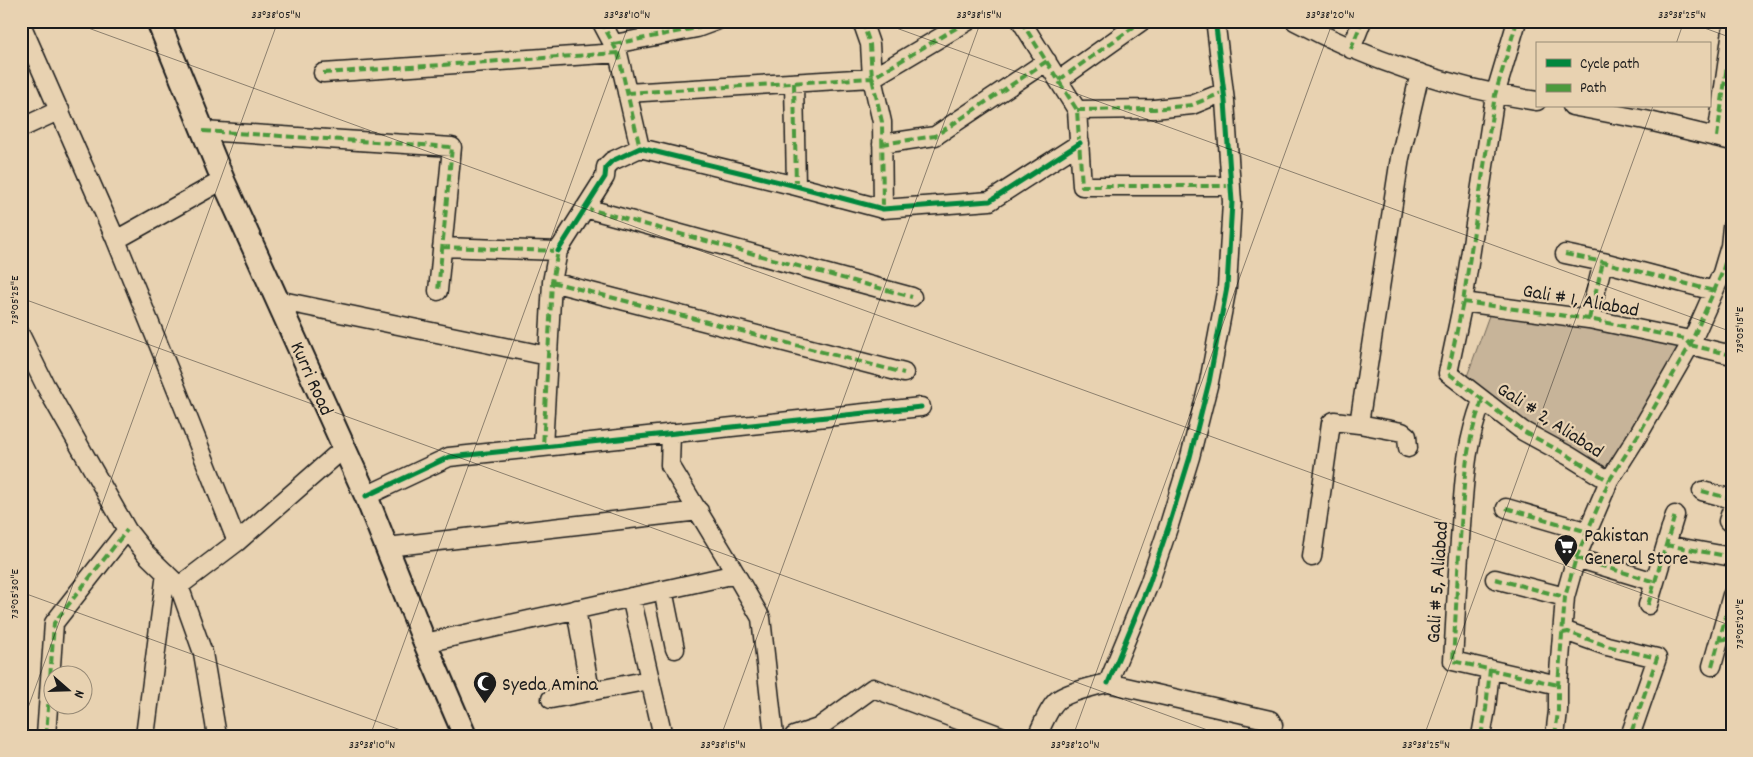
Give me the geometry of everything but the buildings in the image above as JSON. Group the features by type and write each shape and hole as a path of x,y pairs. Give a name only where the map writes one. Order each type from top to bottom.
{"main road":[{"name":"Kurri Road","path":"158,21 223,180 366,496 425,643 466,736"}],"street":[{"path":"602,21 616,49 640,148"},
{"path":"323,73 616,49 697,28 716,21"},
{"path":"862,21 870,44 872,78 882,122 883,209"},
{"path":"627,92 872,78 968,21"},
{"path":"1021,21 1077,110 1082,186 1231,186"},
{"path":"1059,80 1142,21"},
{"path":"1108,683 1149,584 1190,457 1209,382 1227,287 1232,202 1224,92 1216,27 1218,21"},
{"path":"1295,21 1351,49 1420,73 1495,95 1536,101"},
{"path":"1351,49 1362,21"},
{"path":"1463,302 1495,95 1517,21"},
{"path":"21,24 116,240 236,542"},
{"path":"1582,108 1645,120 1724,139 1732,30"},
{"path":"882,144 935,136 1047,61"},
{"path":"1359,424 1400,158 1420,73"},
{"path":"794,83 796,186"},
{"path":"1077,110 1154,110 1192,104 1224,92"},
{"path":"21,128 60,110"},
{"path":"203,131 452,147 438,291"},
{"path":"543,447 552,282 558,251 605,177 606,167 612,160 640,148 883,209 990,201 1080,143"},
{"path":"116,240 223,180"},
{"path":"585,208 912,297"},
{"path":"1555,736 1565,597 1576,558 1609,481 1640,432 1690,345 1722,273 1730,246 1732,227"},
{"path":"442,247 558,251"},
{"path":"1565,254 1714,291"},
{"path":"1589,320 1603,262"},
{"path":"552,282 904,373"},
{"path":"277,300 548,356"},
{"name":"Gali # 1, Aliabad","path":"1463,302 1589,320 1685,339 1690,345 1732,355"},
{"name":"Gali # 2, Aliabad","path":"1463,302 1448,373 1523,431 1569,456 1609,481"},
{"path":"21,336 45,385 127,530 146,554 172,580 204,653 217,736"},
{"name":"Gali # 5, Aliabad","path":"1482,400 1473,424 1465,463 1457,569 1453,661 1558,685"},
{"path":"366,496 449,457 921,407"},
{"path":"1312,557 1331,423 1334,421 1359,424 1402,432 1407,436 1408,448"},
{"path":"671,433 670,465 761,618 774,736"},
{"path":"145,736 172,580 236,542 344,448"},
{"path":"1702,490 1732,499"},
{"path":"1506,508 1588,532"},
{"path":"1732,509 1728,521 1732,523"},
{"path":"387,547 699,511"},
{"path":"1648,605 1675,515"},
{"path":"46,736 54,623 127,530"},
{"path":"1666,544 1732,557"},
{"path":"1576,558 1655,582"},
{"path":"425,643 736,574"},
{"path":"1495,579 1565,597"},
{"path":"663,590 675,649"},
{"path":"1712,666 1726,639 1732,596"},
{"path":"631,597 663,736"},
{"path":"576,609 590,691"},
{"path":"1562,633 1568,632 1607,646 1657,658 1630,736"},
{"path":"1481,736 1490,669"},
{"path":"551,699 650,680"},
{"path":"1037,736 1058,699 1089,687 1108,683 1270,720 1273,725 1269,736"},
{"path":"794,736 825,732 873,688 1001,736"}],"shaded area":[{"path":"1491,310 1686,344 1608,475 1516,421 1466,379"}],"marked path":[{"path":"601,21 618,53 640,148"},
{"path":"614,44 697,28 716,21"},
{"path":"862,21 870,44 872,78 882,122 883,209"},
{"path":"627,93 872,78 968,21"},
{"path":"1021,21 1077,110 1082,186 1231,186"},
{"path":"1059,80 1142,21"},
{"path":"1351,49 1362,21"},
{"path":"1517,21 1495,95 1463,302 1448,373 1523,431 1569,456 1609,481"},
{"path":"1717,137 1732,30"},
{"path":"323,73 618,53"},
{"path":"882,144 935,136 1047,61"},
{"path":"794,83 796,186"},
{"path":"1077,110 1154,109 1192,105 1224,92"},
{"path":"203,131 452,147 438,291"},
{"path":"585,208 912,297"},
{"path":"1555,736 1565,597 1576,558 1609,481 1640,432 1690,345 1722,273 1730,246 1732,227"},
{"path":"442,247 558,251 552,282 543,447"},
{"path":"1565,254 1714,291"},
{"path":"1589,319 1603,262"},
{"path":"552,282 904,373"},
{"path":"1463,302 1589,319 1685,339 1690,345"},
{"path":"1690,345 1732,355"},
{"path":"1482,401 1473,429 1466,469 1459,549 1453,661 1558,685"},
{"path":"1702,491 1732,499"},
{"path":"1506,508 1588,532"},
{"path":"1732,509 1728,521 1732,523"},
{"path":"1648,605 1675,515"},
{"path":"46,736 54,623 127,530"},
{"path":"1666,545 1732,557"},
{"path":"1576,558 1655,582"},
{"path":"1495,579 1565,597"},
{"path":"1712,666 1732,595"},
{"path":"1563,633 1568,632 1607,646 1657,658 1630,736"},
{"path":"1719,640 1732,638"},
{"path":"1481,736 1490,669"}],"cycle path":[{"path":"1108,683 1149,584 1190,457 1209,382 1227,287 1232,202 1225,101 1216,27 1218,21"},
{"path":"558,251 605,177 606,167 612,161 640,148 883,209 990,201 1080,143"},
{"path":"366,496 449,457 921,407"}],"place":[{"name":"Pakistan General Store","path":"1566,567"},
{"name":"Syeda Amina","path":"485,704"}]}
